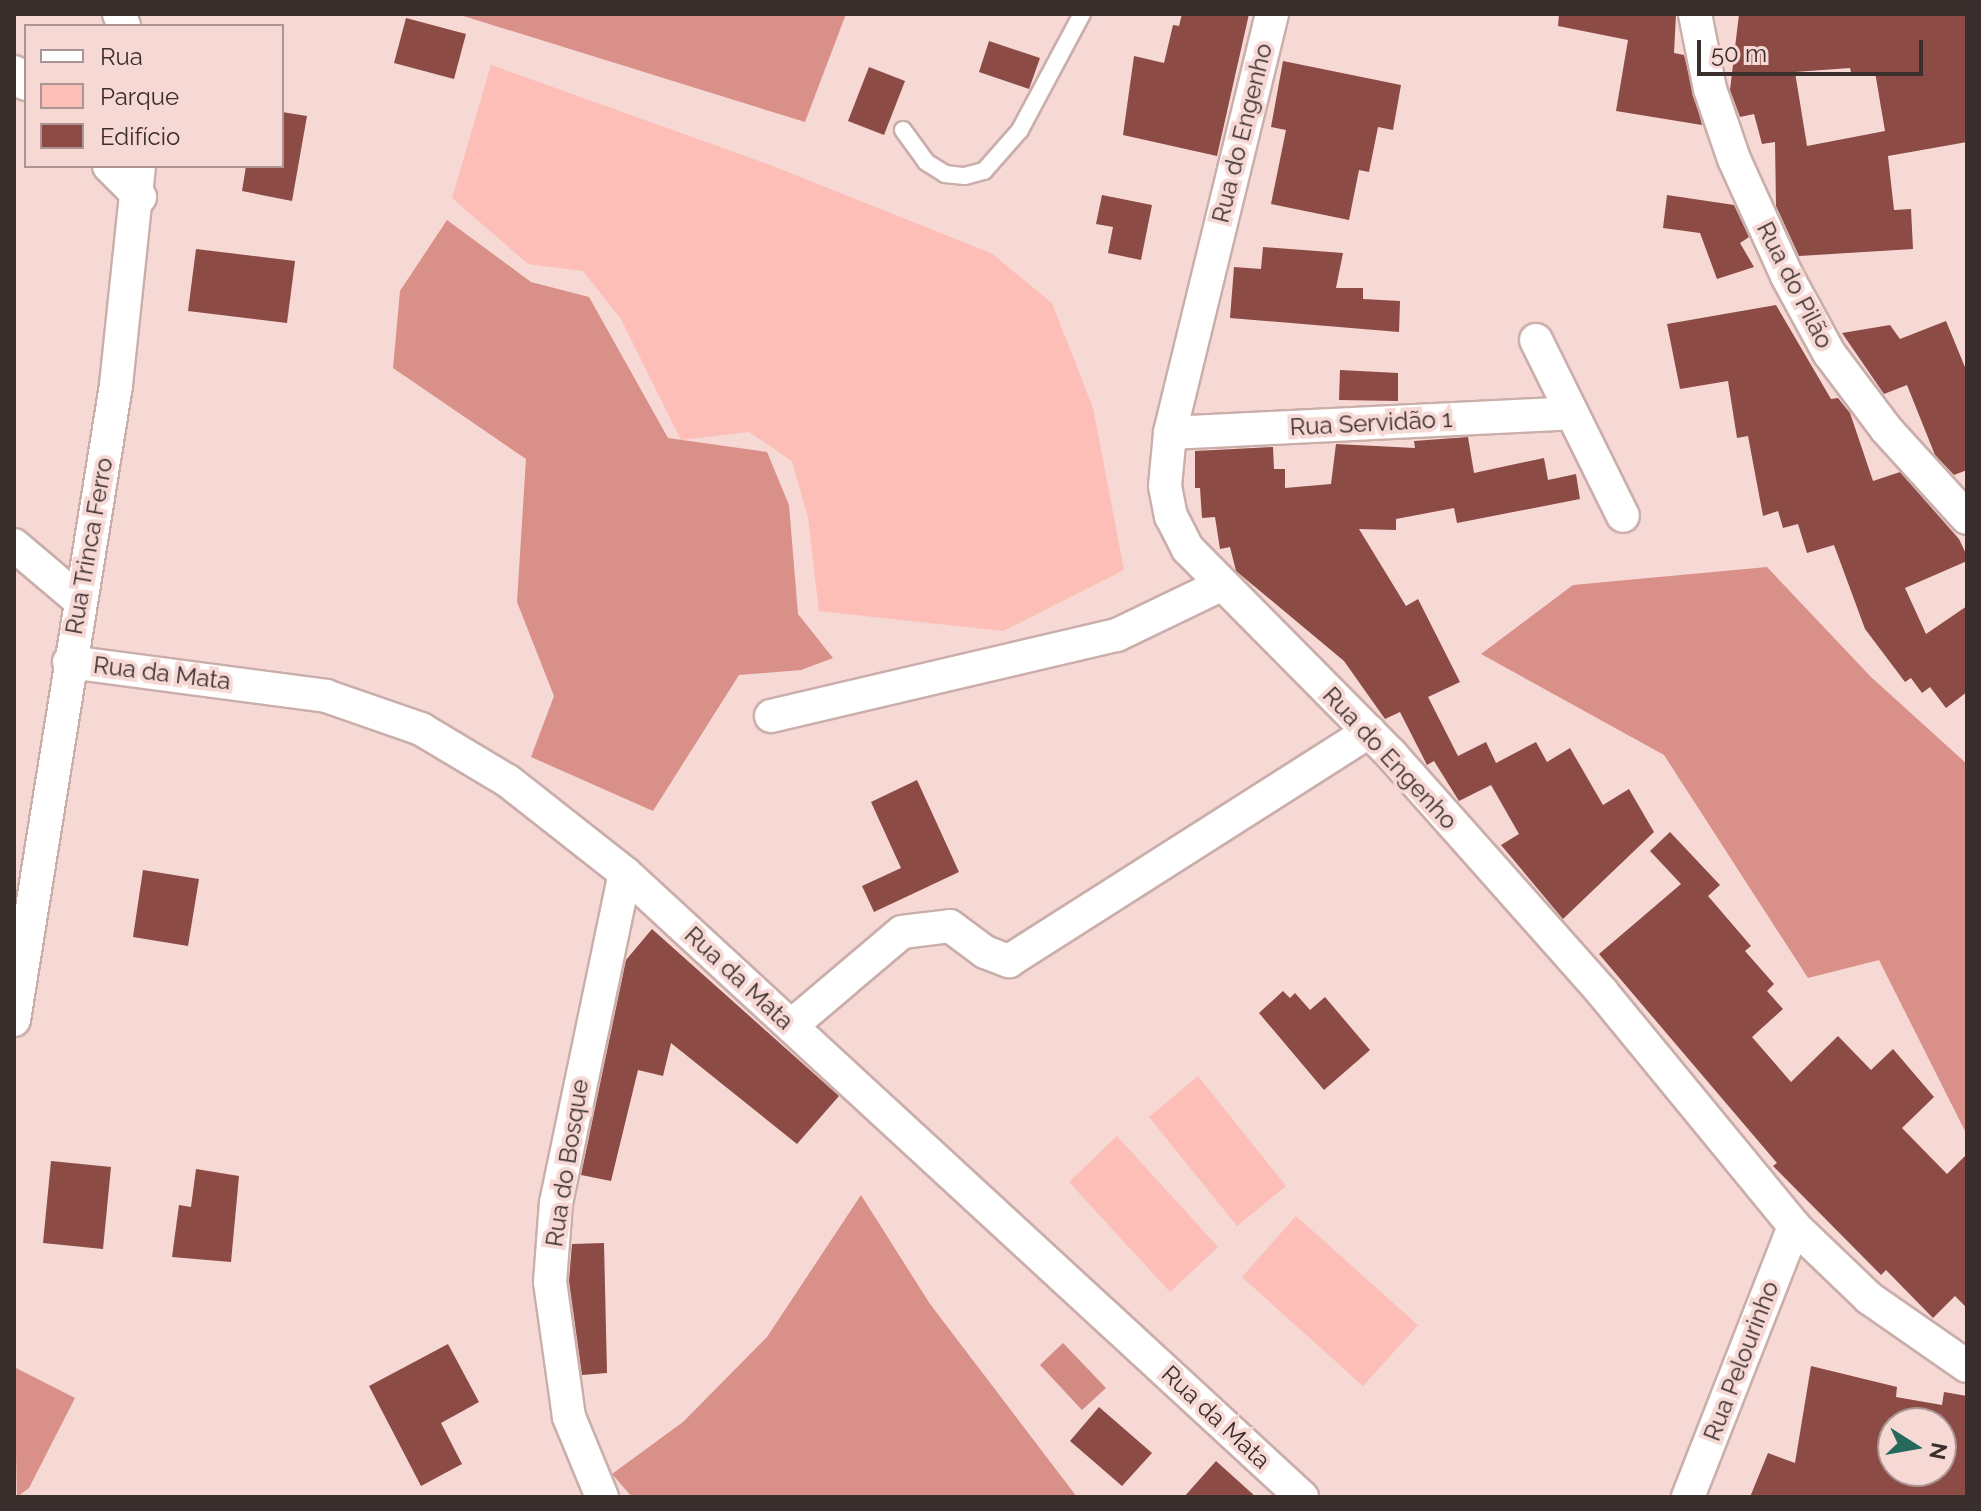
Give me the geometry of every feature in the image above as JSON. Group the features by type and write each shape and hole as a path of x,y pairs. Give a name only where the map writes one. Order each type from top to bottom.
{"street":[{"name":"Rua do Engenho","path":"1272,14 1170,433 1165,486 1171,516 1188,549 1369,732 1602,992 1794,1226 1869,1298 1967,1366"},
{"name":"Rua do Pilão","path":"1695,14 1710,89 1734,159 1794,289 1829,353 1886,429 1967,518"},
{"path":"113,168 140,181"},
{"name":"Rua Trinca Ferro","path":"14,1020 69,662 116,385 140,181"},
{"path":"1536,340 1623,516"},
{"name":"Rua Servidão 1","path":"1170,433 1572,413"},
{"path":"14,545 79,600"},
{"path":"771,716 1117,635 1221,585"},
{"name":"Rua da Mata","path":"69,662 326,696 421,729 508,781 625,873 1302,1497"},
{"path":"791,1026 902,932 950,926 985,952 1009,961 1369,732"},
{"name":"Rua do Bosque","path":"602,1497 569,1417 550,1282 556,1203 625,873"},
{"name":"Rua Pelourinho","path":"1688,1497 1794,1226"}],"lane":[{"path":"903,130 926,162 945,174 965,176 984,171 1020,130 1082,14"}],"green space":[{"path":"491,65 765,163 991,253 1052,303 1093,408 1124,570 1003,631 819,611 808,518 792,461 749,432 681,440 621,319 583,271 528,264 452,198"},
{"path":"1198,1076 1286,1186 1237,1226 1149,1117"},
{"path":"1117,1136 1218,1247 1170,1292 1069,1182"},
{"path":"1296,1216 1418,1325 1363,1386 1242,1277"}],"shaded area":[{"path":"457,14 846,14 805,122"},
{"path":"447,220 531,282 589,297 668,438 767,452 789,505 798,614 833,658 801,670 739,675 653,811 531,757 554,696 517,602 526,459 393,368 400,291"},
{"path":"1767,567 1871,677 1967,764 1967,1135 1879,960 1808,978 1664,755 1481,654 1573,585"},
{"path":"861,1195 930,1304 1077,1497 632,1497 612,1474 683,1422 767,1337"},
{"path":"1063,1343 1106,1388 1082,1410 1040,1365"},
{"path":"14,1367 75,1398 29,1488 17,1497"}],"building":[{"path":"1182,14 1249,14 1217,156 1123,135 1134,56 1164,63 1173,25 1179,26"},
{"path":"1559,14 1676,14 1674,53 1684,55 1702,125 1616,111 1628,40 1558,26"},
{"path":"1739,14 1967,14 1967,142 1888,156 1894,210 1911,209 1913,249 1799,256 1776,206 1775,142 1762,144 1754,114 1740,117 1730,90","holes":["1850,68 1852,76 1875,72 1885,131 1807,146 1795,72"]},
{"path":"406,18 466,34 454,79 394,63"},
{"path":"989,41 1040,58 1029,89 979,72"},
{"path":"1283,61 1401,85 1393,130 1378,127 1369,172 1359,170 1349,220 1271,204 1286,130 1271,127"},
{"path":"869,67 905,81 884,135 848,121"},
{"path":"284,112 307,116 292,201 242,191 246,168 284,168"},
{"path":"1102,195 1152,205 1141,260 1108,253 1113,227 1096,224"},
{"path":"1667,195 1734,205 1749,237 1740,243 1754,267 1717,279 1700,233 1663,228"},
{"path":"1263,247 1343,253 1336,288 1363,288 1363,299 1400,301 1399,332 1230,318 1234,267 1261,269"},
{"path":"196,249 295,261 287,323 188,311"},
{"path":"1776,305 1831,399 1838,398 1850,413 1873,481 1900,472 1959,539 1967,556 1967,561 1905,588 1926,634 1967,606 1967,692 1946,708 1930,687 1922,693 1911,678 1905,682 1865,629 1834,545 1807,553 1798,524 1783,528 1778,511 1763,516 1748,436 1737,438 1728,381 1680,389 1667,324"},
{"path":"1946,321 1967,372 1967,470 1954,475 1935,455 1907,385 1884,394 1842,333 1890,325 1900,339"},
{"path":"1340,370 1398,373 1398,401 1339,400"},
{"path":"1468,437 1474,473 1544,458 1548,480 1576,474 1580,499 1457,523 1454,508 1396,519 1396,530 1359,529 1406,606 1418,599 1460,682 1428,697 1458,756 1486,742 1496,763 1536,742 1547,762 1570,748 1603,805 1629,789 1654,832 1563,919 1501,845 1519,834 1491,785 1459,801 1434,761 1427,765 1400,712 1385,719 1344,661 1236,571 1230,547 1220,549 1215,517 1202,518 1200,488 1195,488 1195,451 1273,447 1274,469 1285,469 1285,488 1331,484 1336,444 1415,448 1414,441"},
{"path":"917,780 959,872 874,912 862,886 901,868 871,802"},
{"path":"1670,832 1720,885 1708,896 1751,946 1745,951 1774,984 1767,991 1783,1009 1752,1037 1791,1082 1838,1036 1871,1070 1893,1049 1934,1097 1902,1128 1947,1174 1967,1154 1967,1308 1955,1296 1933,1318 1886,1270 1881,1275 1773,1166 1777,1163 1599,954 1681,884 1650,851"},
{"path":"143,870 199,879 188,946 133,937"},
{"path":"652,929 839,1096 797,1144 671,1043 663,1076 638,1070 611,1181 581,1175 626,960"},
{"path":"1283,991 1290,998 1295,993 1310,1010 1325,997 1370,1050 1324,1090 1259,1013"},
{"path":"51,1161 111,1167 103,1249 43,1243"},
{"path":"196,1169 239,1176 231,1262 172,1257 179,1205 191,1207"},
{"path":"604,1243 607,1373 582,1375 569,1281 572,1244"},
{"path":"448,1344 479,1402 441,1423 462,1464 421,1486 369,1386"},
{"path":"1811,1366 1897,1387 1896,1397 1942,1405 1944,1392 1967,1396 1967,1497 1750,1497 1768,1453 1795,1463"},
{"path":"1099,1407 1152,1453 1122,1486 1070,1441"},
{"path":"1216,1461 1256,1497 1184,1497"}]}
